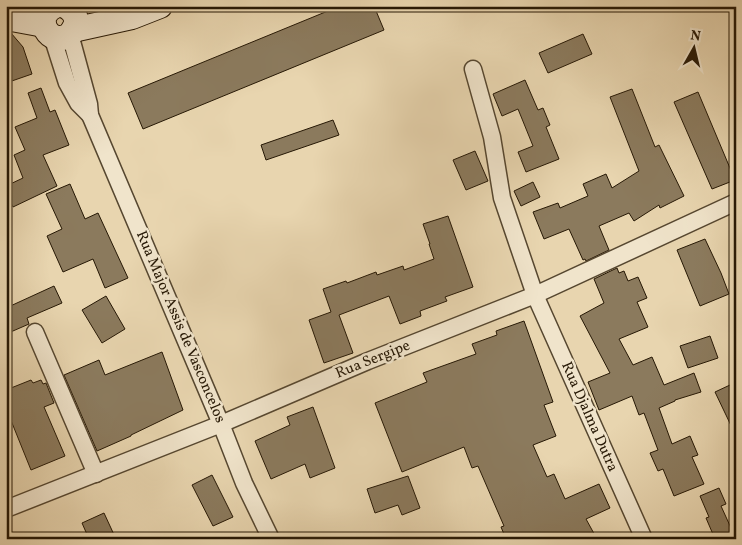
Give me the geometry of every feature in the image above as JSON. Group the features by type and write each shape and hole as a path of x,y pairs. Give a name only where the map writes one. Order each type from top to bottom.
{"main road":[{"path":"6,18 60,15 132,17 160,6"}],"street":[{"name":"Rua Major Assis de Vasconcelos","path":"60,15 89,104 90,115 222,424 244,483 271,539"},
{"name":"Rua Djalma Dutra","path":"473,69 492,137 502,198 534,295 644,539"},
{"name":"Rua Sergipe","path":"6,509 222,424 368,361 534,295 736,202"},
{"path":"35,332 96,474"}],"building":[{"path":"340,6 374,6 384,30 143,129 128,93"},
{"path":"6,32 11,33 23,47 32,74 6,83"},
{"path":"583,34 592,54 548,73 539,53"},
{"path":"525,80 538,110 543,108 550,125 546,127 559,159 526,172 518,152 533,146 518,109 502,116 493,94"},
{"path":"41,88 50,112 55,110 69,145 43,155 57,186 13,207 6,194 6,186 23,178 14,155 25,150 15,127 37,118 28,93"},
{"path":"632,89 655,147 659,145 684,196 660,208 659,205 634,221 629,213 599,226 609,250 586,261 585,259 583,260 569,229 544,239 533,212 558,203 560,208 588,196 583,184 606,174 612,188 639,171 610,97"},
{"path":"698,92 735,180 712,189 674,102"},
{"path":"333,120 339,135 266,160 261,145"},
{"path":"475,151 488,181 466,190 453,160"},
{"path":"533,182 540,197 521,206 514,191"},
{"path":"70,184 85,219 98,213 128,278 105,288 93,259 63,272 47,236 62,229 46,194"},
{"path":"448,216 473,287 445,297 447,301 420,311 421,316 400,324 389,296 339,315 353,353 324,363 309,320 331,312 323,289 346,281 347,283 376,272 377,275 403,266 404,270 434,259 423,224"},
{"path":"705,239 729,294 700,306 677,250"},
{"path":"617,268 619,273 624,271 628,281 638,277 647,298 637,302 648,327 619,339 633,365 652,357 664,385 694,373 701,392 675,400 659,408 672,444 690,436 698,455 692,457 704,484 674,496 663,469 658,471 650,453 658,450 644,413 639,415 632,396 599,410 588,382 610,373 580,316 604,303 594,279"},
{"path":"54,286 62,303 27,318 29,324 6,334 6,308"},
{"path":"106,296 125,329 102,343 82,310"},
{"path":"524,321 553,402 544,405 556,436 533,445 547,477 554,474 565,499 599,484 610,508 586,519 597,539 506,539 501,527 504,526 478,466 472,468 464,447 402,472 375,403 427,382 423,373 476,354 472,344 497,335 496,331"},
{"path":"710,336 718,358 688,368 680,346"},
{"path":"162,352 183,410 97,451 64,375 99,360 105,375"},
{"path":"31,380 33,383 41,380 43,384 46,383 54,403 44,407 65,456 31,470 10,418 6,419 6,390"},
{"path":"730,385 736,396 736,436 715,392"},
{"path":"313,407 335,468 310,478 305,464 271,479 255,441 290,425 287,417"},
{"path":"212,475 233,517 213,526 192,485"},
{"path":"408,476 420,508 402,515 398,505 375,513 367,489"},
{"path":"719,488 726,504 721,506 736,539 715,539 706,518 709,517 700,496"},
{"path":"104,513 116,539 89,539 82,523"}]}
